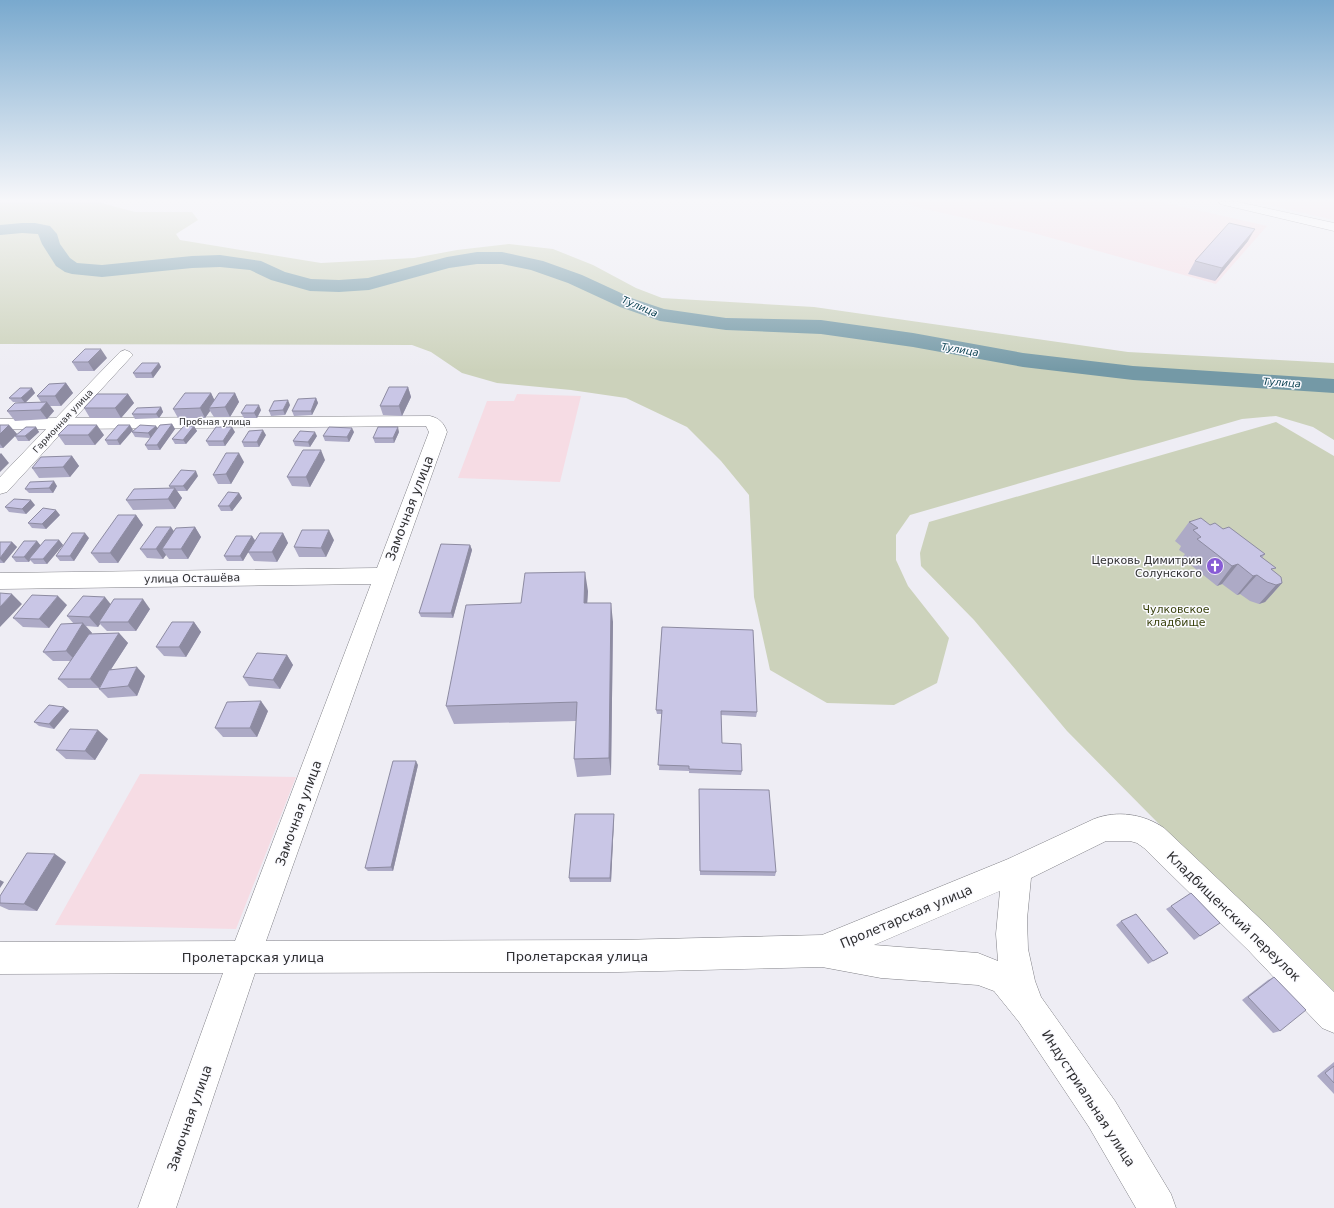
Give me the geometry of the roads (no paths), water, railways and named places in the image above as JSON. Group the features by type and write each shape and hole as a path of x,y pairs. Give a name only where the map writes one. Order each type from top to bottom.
{"street":[{"name":"Гармонная улица","path":"0,488 126,354"},
{"name":"Пробная улица","path":"0,424 430,422"},
{"name":"Замочная улица","path":"157,1208 245,957 438,432 436,426 430,422"},
{"name":"улица Осташёва","path":"0,581 384,576"},
{"name":"Пролетарская улица","path":"0,958 618,956 822,951 1018,870 1104,828 1116,826 1127,828"},
{"name":"Кладбищенский переулок","path":"1127,828 1140,830 1154,838 1260,940 1334,1016"},
{"name":"Индустриальная улица","path":"1018,870 1011,916 1012,957 1019,984 1031,1010"},
{"name":"Индустриальная улица","path":"822,951 881,962 978,969 1005,980 1031,1010 1102,1114 1157,1208"}],"waterway":[{"name":"Тулица","path":"61,258 63,262 72,268 102,271 192,262 220,261 254,265 278,276 310,285 339,286 369,284 447,263 475,258"},
{"name":"Тулица","path":"504,258 536,265 575,279 627,303 660,315 726,324 821,327 913,340 1023,360 1133,373 1334,386"}],"place":[{"name":"Церковь Димитрия Солунского","path":"1215,566"}],"park label":[{"name":"Чулковское кладбище","path":"1176,615"}]}
